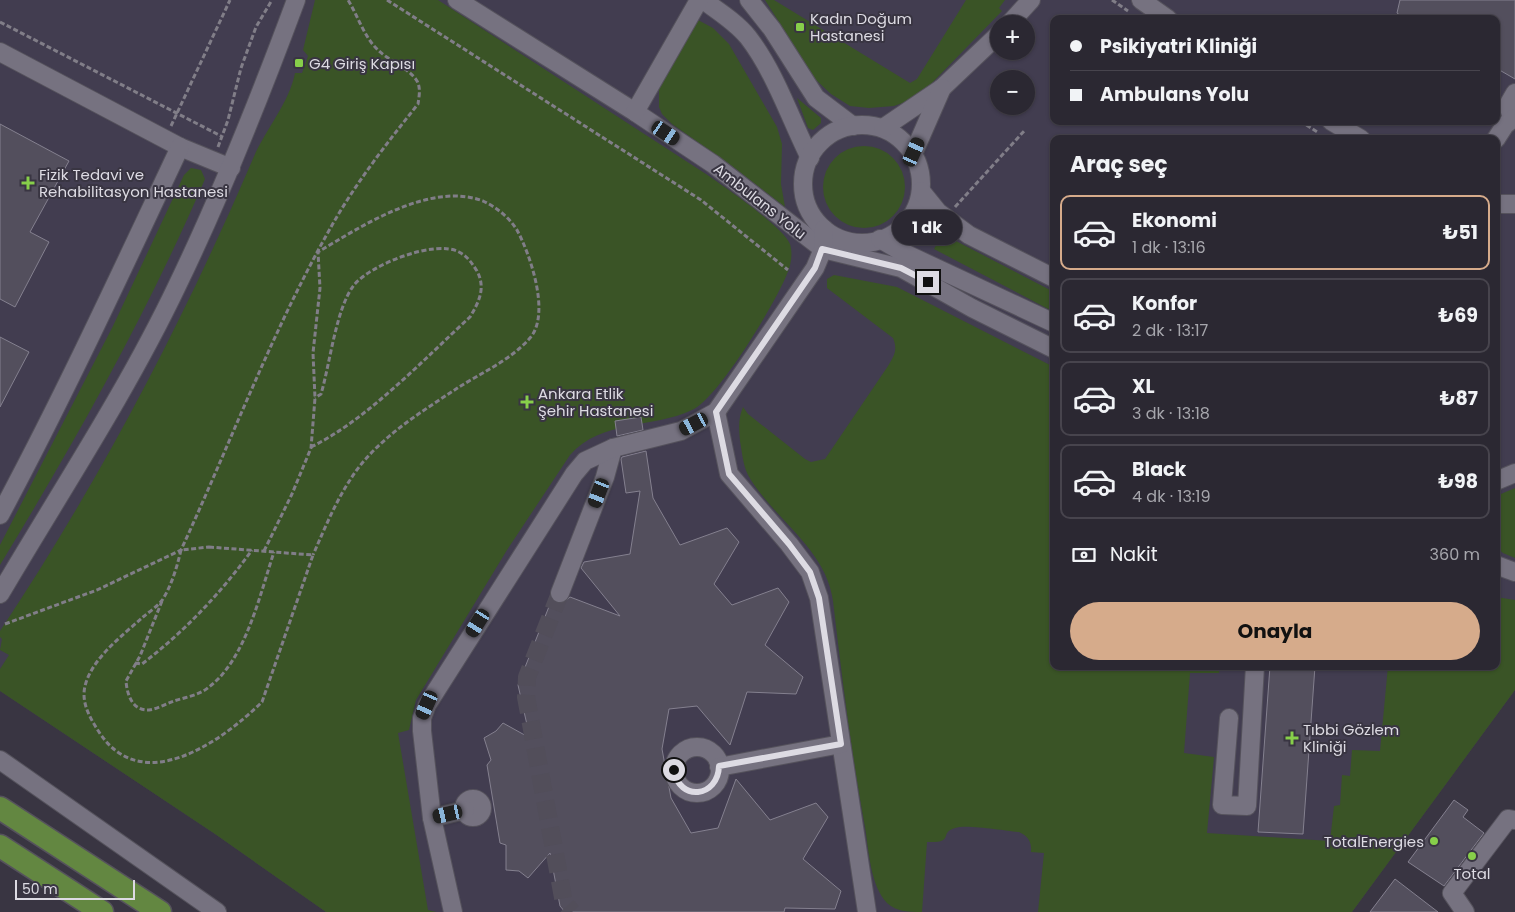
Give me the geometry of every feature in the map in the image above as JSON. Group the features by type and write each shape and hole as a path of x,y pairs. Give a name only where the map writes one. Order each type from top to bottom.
{"main road":[{"path":"0,808 160,912"},
{"path":"0,846 102,912"}],"lane":[{"path":"0,594 76,471 177,287 231,168 296,0"},
{"name":"Ambulans Yolu","path":"457,0 635,112 737,181 822,249 901,268 972,308 1050,347"},
{"path":"635,112 701,0 732,21 747,36 778,90 810,158"},
{"path":"749,0 772,29 816,98 853,126"},
{"path":"1017,15 1031,0"},
{"path":"1136,7 1157,15"},
{"path":"883,128 942,88 990,43"},
{"path":"0,52 173,143 231,168"},
{"path":"914,152 942,88"},
{"path":"1498,135 1504,124 1515,118 1508,105 1515,93"},
{"path":"864,125 883,128 900,138 914,152 920,171 921,191 915,210 904,226 880,239 869,242 850,241 824,229 808,206 803,187 806,168 810,158 827,137 844,128 853,126 864,125"},
{"path":"1327,129 1347,135"},
{"path":"0,515 78,364 173,143"},
{"path":"921,191 945,219 969,235 1050,276"},
{"path":"1500,204 1515,204"},
{"path":"453,912 432,818 422,731 422,718 427,705 574,474 585,462 613,448 681,431 716,412 815,268 822,249 824,229"},
{"path":"880,239 902,252 1050,321"},
{"path":"716,412 729,474 789,544 810,572 819,598 868,912"},
{"path":"560,593 605,477 613,448"},
{"path":"1500,479 1515,473"},
{"path":"1229,718 1222,805 1247,806 1255,670"},
{"path":"719,766 841,744"},
{"path":"3,761 217,912"},
{"path":"432,818 465,810"},
{"path":"1465,912 1452,893 1508,819 1515,820"}],"path":[{"path":"173,143 176,113 230,2 222,0"},
{"path":"214,162 221,136 228,120 241,68 256,27 272,0"},
{"path":"274,552 247,634 223,675 208,688 149,710 138,708 131,702 126,681 176,572 181,550 247,398 291,303 349,196 418,104 420,94 418,83 411,73 388,60 376,48 348,0"},
{"path":"387,0 701,200 788,270"},
{"path":"1112,0 1136,7"},
{"path":"0,22 221,136"},
{"path":"1314,125 1327,129"},
{"path":"945,219 1025,130"},
{"path":"162,601 121,637 95,665 85,686 84,702 93,722 108,746 123,757 138,762 159,764 177,759 246,717 262,702 313,555 350,479 381,443 432,404 526,342 538,324 540,306 527,252 516,229 494,206 475,198 444,196 397,208 318,252"},
{"path":"311,448 330,438 357,418 470,317 481,299 481,279 472,262 458,251 435,249 403,256 371,270 354,285 346,301 321,394 315,398"},
{"path":"264,551 292,494 311,448 315,398 313,353 320,288 318,252"},
{"path":"5,624 97,590 181,550 209,548 313,555"},
{"path":"135,663 142,664 164,647 209,603 252,550"}],"shaded area":[{"name":"Ankara Etlik Şehir Hastanesi","path":"0,0 1515,0 1515,690 1352,912 326,912 215,834 0,691"}],"green space":[{"path":"315,0 438,0 709,176 766,218 785,237 791,248 788,271 771,306 731,370 703,402 692,410 677,416 628,426 597,435 570,455 507,550 416,700 409,730 398,733 428,910 436,912 326,912 215,834 0,691 0,669 9,655 0,650 2,639 0,631 105,460 168,342 257,150 282,107 295,73 302,73 308,56 303,50"},
{"path":"765,0 774,0 910,83 917,79 966,0 1005,0 999,8 1002,11 998,15 990,15 990,23 930,85 911,100 894,106 869,108 850,106 831,94 816,80"},
{"path":"698,20 713,28 729,44 777,127 782,144 781,184 785,207 732,166 672,124 662,114 659,107 659,88"},
{"path":"797,98 821,118 821,123 813,130 808,128"},
{"path":"864,146 880,149 893,158 902,171 905,187 902,203 893,216 880,225 864,228 848,225 835,216 826,203 823,187 826,171 835,158 848,149"},
{"path":"191,168 201,170 205,179 159,279 83,424 0,565 0,545 113,326 184,175"},
{"path":"929,220 933,224 921,245 917,244 913,240 926,221"},
{"path":"944,231 956,241 1050,290 1050,310 934,249"},
{"path":"834,275 897,287 1050,365 1050,670 1219,670 1219,673 1190,673 1184,753 1214,757 1207,833 1330,841 1334,806 1340,805 1342,775 1350,776 1352,750 1380,751 1388,670 1500,670 1500,598 1515,600 1515,690 1352,912 1038,912 1044,853 1031,852 1029,840 1019,832 968,827 950,830 941,841 927,842 922,912 899,910 887,903 881,896 871,867 851,743 833,601 828,582 810,549 771,506 748,475 740,441 739,428 743,407 748,414 805,459 811,462 825,459 894,356 893,338 827,288 827,279"},
{"path":"1515,488 1515,558 1500,550 1501,494"}],"building":[{"path":"1400,0 1515,0 1515,79 1500,70 1500,15 1400,15 1397,13"},
{"path":"0,124 69,161 30,232 49,242 15,307 0,299"},
{"path":"0,337 29,352 0,407"},
{"path":"641,417 643,430 617,436 615,421"},
{"path":"646,451 653,498 680,545 727,528 739,542 714,584 732,605 778,588 789,602 765,645 803,677 796,694 747,692 730,745 697,706 669,709 662,749 671,798 691,833 718,828 736,779 770,820 816,803 828,817 803,859 841,891 835,909 785,908 784,912 565,912 560,906 550,853 528,878 519,871 506,870 506,845 500,843 487,765 491,760 484,738 496,731 503,723 530,738 518,685 552,599 561,604 570,597 620,616 581,568 584,562 630,554 640,491 626,493 621,459 622,457"},
{"path":"1270,670 1315,670 1303,834 1258,832"},
{"path":"1454,800 1468,810 1463,817 1484,833 1444,886 1408,862"},
{"path":"1395,879 1438,912 1370,912"}],"tunnel":[{"path":"560,593 527,677 526,697 564,903 572,912"}],"place":[{"name":"Kadın Doğum Hastanesi","path":"800,27"},
{"name":"G4 Giriş Kapısı","path":"299,63"},
{"name":"Fizik Tedavi ve Rehabilitasyon Hastanesi","path":"28,183"},
{"name":"Ankara Etlik Şehir Hastanesi","path":"527,402"},
{"name":"Tıbbi Gözlem Kliniği","path":"1292,738"},
{"name":"TotalEnergies","path":"1434,841"},
{"name":"Total","path":"1472,856"}],"route":[{"path":"674,770 675,777 684,788 690,792 698,792 704,791 716,782 719,766 841,744 819,598 810,572 789,544 729,474 723,455 721,432 716,412 815,268 822,249 901,268 928,282"}]}
